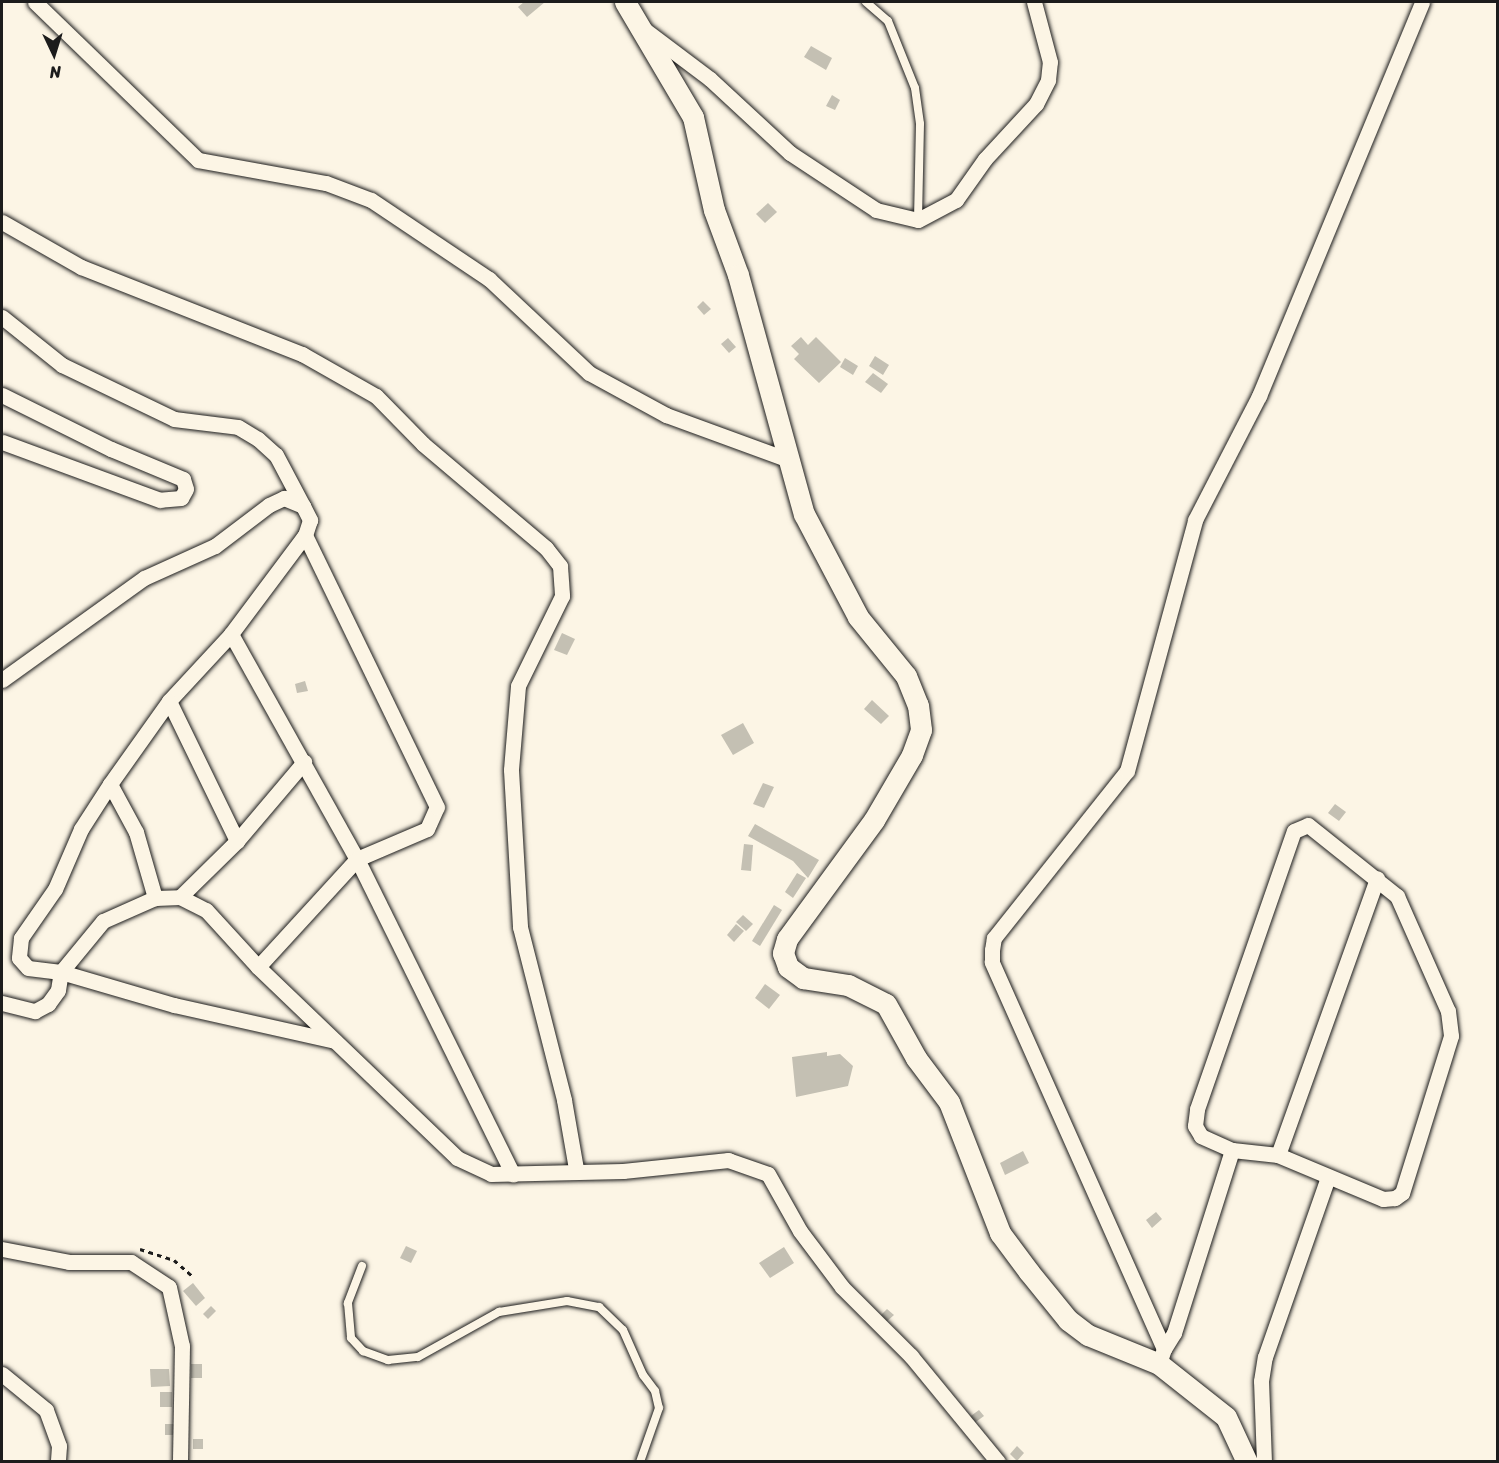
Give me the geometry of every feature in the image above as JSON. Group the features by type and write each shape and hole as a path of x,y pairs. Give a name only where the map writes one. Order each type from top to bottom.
{"main road":[{"path":"625,2 693,117 714,210 773,395 786,459 801,506 829,565 858,617 906,676 921,730 912,755 874,820 787,939 783,953 788,967 803,978 848,985 886,1004 916,1058 949,1102 1000,1233 1029,1272 1068,1320 1088,1335 1162,1357 1226,1417 1247,1461"}],"street":[{"path":"35,2 198,160 326,183 370,200 489,279 589,373 666,415 786,459"},
{"path":"640,27 710,79 790,153 876,210 918,219 932,216 956,200 1044,88 1050,62 1034,2"},
{"path":"1162,1357 992,962 994,938 1127,771 1195,520 1259,396 1422,2"},
{"path":"2,222 81,267 302,354 376,396 423,444 546,548 560,566 562,596 518,686 511,770 520,927 564,1100 576,1169"},
{"path":"2,317 62,365 174,420 238,427 258,439 276,455 310,520 305,535 231,634 169,701 110,784 81,829 55,889 21,938 19,958 28,968 61,972 174,1005 335,1041"},
{"path":"2,395 183,479 186,489 181,498 160,500 2,442"},
{"path":"2,680 144,578 215,546 269,505 284,498 303,506"},
{"path":"258,967 357,859 427,829 437,807 305,535"},
{"path":"231,634 357,859 513,1175"},
{"path":"169,701 237,841"},
{"path":"180,897 237,841 304,762"},
{"path":"110,784 135,832 155,897"},
{"path":"1308,825 1397,896 1448,1011 1451,1036 1402,1193 1383,1199 1278,1155 1232,1150 1201,1136 1195,1126 1197,1109 1294,831 1308,825"},
{"path":"1278,1155 1377,878"},
{"path":"2,1003 35,1011 58,990 61,972 102,921 155,897 180,897 206,910 258,967 457,1158 491,1174 513,1175 576,1169 623,1171 728,1160 768,1174 800,1232 842,1287 911,1356 998,1461"},
{"path":"1162,1357 1174,1333 1232,1150"},
{"path":"1263,1461 1261,1381 1265,1357 1328,1177"},
{"path":"2,1249 69,1262 131,1262 169,1287 182,1346 180,1461"},
{"path":"2,1374 46,1410 59,1446 58,1461"}],"lane":[{"path":"866,2 888,21 915,88 920,124 918,219"},
{"path":"363,1266 348,1303 351,1338 363,1351 388,1360 418,1357 499,1312 567,1301 599,1307 623,1330 643,1375 656,1391 659,1408 639,1461"}],"building":[{"path":"524,2 545,2 527,17 518,7"},
{"path":"811,46 832,58 826,70 804,57"},
{"path":"832,95 840,100 835,110 826,106"},
{"path":"768,203 777,212 765,223 756,214"},
{"path":"703,301 711,309 704,315 697,307"},
{"path":"801,337 808,345 816,337 841,362 819,383 794,359 799,354 791,346"},
{"path":"728,338 736,347 729,353 721,344"},
{"path":"875,356 889,365 883,375 869,366"},
{"path":"845,358 858,366 853,375 840,367"},
{"path":"873,373 888,384 881,393 865,382"},
{"path":"562,633 575,639 567,655 554,650"},
{"path":"305,681 308,691 297,693 295,684"},
{"path":"872,700 889,716 881,724 864,709"},
{"path":"743,723 754,743 733,755 721,735"},
{"path":"763,783 774,787 764,808 753,804"},
{"path":"1335,804 1346,812 1339,821 1328,813"},
{"path":"755,824 819,860 808,878 793,861 748,836"},
{"path":"744,844 753,845 751,871 741,870"},
{"path":"797,873 806,878 793,898 785,892"},
{"path":"774,905 782,910 760,946 752,941"},
{"path":"743,915 753,924 746,931 736,922"},
{"path":"736,924 744,931 734,942 727,935"},
{"path":"765,984 780,995 769,1009 755,998"},
{"path":"827,1052 827,1056 840,1054 853,1066 848,1086 796,1097 792,1057"},
{"path":"1023,1151 1029,1163 1005,1175 1000,1163"},
{"path":"1156,1212 1162,1219 1152,1228 1146,1220"},
{"path":"406,1246 417,1251 411,1263 400,1258"},
{"path":"784,1247 794,1263 770,1278 759,1263"},
{"path":"193,1283 205,1298 196,1306 183,1291"},
{"path":"211,1306 216,1311 208,1319 203,1314"},
{"path":"887,1309 894,1315 885,1323 879,1317"},
{"path":"191,1364 202,1364 202,1378 191,1378"},
{"path":"150,1369 169,1369 170,1386 151,1387"},
{"path":"160,1392 172,1392 172,1407 160,1407"},
{"path":"979,1410 984,1416 973,1424 968,1418"},
{"path":"165,1424 174,1424 175,1435 165,1435"},
{"path":"193,1439 203,1439 203,1449 193,1449"},
{"path":"1017,1446 1024,1453 1017,1461 1010,1454"}]}
